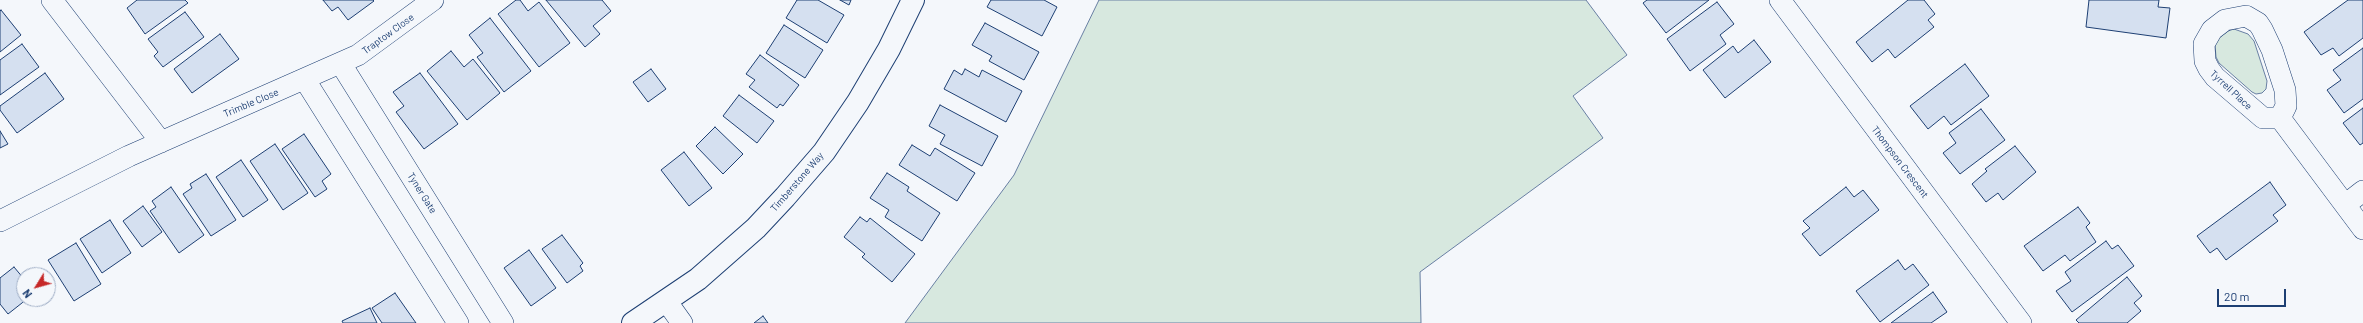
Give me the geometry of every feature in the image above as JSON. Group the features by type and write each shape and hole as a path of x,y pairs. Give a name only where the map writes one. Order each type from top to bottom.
{"street":[{"path":"52,0 160,142"},
{"name":"Traptow Close","path":"340,64 370,47 433,0"},
{"name":"Timberstone Way","path":"633,323 698,279 756,228 824,152 862,95 914,0"},
{"name":"Thompson Crescent","path":"1780,0 2021,323"},
{"name":"Tyrrell Place","path":"2246,16 2258,23 2266,36 2286,101 2286,110 2280,118 2263,118 2215,77 2209,69 2204,57 2204,44 2212,30 2224,20 2246,16"},
{"name":"Trimble Close","path":"0,221 160,142 340,64"},
{"name":"Tyner Gate","path":"340,64 503,323"},
{"path":"305,80 458,323"},
{"path":"2280,118 2363,229"},
{"path":"2345,205 2363,191"},
{"path":"666,302 682,323"}],"shaded area":[{"path":"1099,0 1586,0 1627,55 1573,96 1603,138 1420,272 1421,323 905,323 1014,175"},
{"path":"2234,29 2248,34 2254,41 2267,81 2266,89 2262,93 2256,94 2252,92 2219,63 2216,57 2215,45 2219,38 2228,31"}],"building":[{"path":"137,0 185,0 188,3 145,34 127,8"},
{"path":"323,0 374,1 348,20 338,7 332,11"},
{"path":"516,0 520,0 528,11 539,2 570,43 539,67 498,14"},
{"path":"546,0 602,0 611,11 593,26 600,34 585,47"},
{"path":"797,0 818,0 844,15 827,43 786,18"},
{"path":"840,0 851,0 849,5"},
{"path":"991,0 1044,0 1057,7 1042,36 987,7"},
{"path":"1647,0 1709,0 1666,33 1643,3"},
{"path":"1908,0 1924,0 1935,14 1928,20 1934,27 1895,58 1888,49 1872,62 1856,42"},
{"path":"2089,0 2159,0 2158,7 2170,8 2166,38 2086,27"},
{"path":"2348,0 2363,0 2363,38 2339,56 2333,48 2321,55 2304,32"},
{"path":"1717,2 1734,24 1720,35 1726,44 1690,71 1667,39"},
{"path":"1,10 21,35 0,52 0,11"},
{"path":"185,12 204,37 163,67 154,56 158,52 148,39"},
{"path":"490,18 531,71 504,92 477,57 483,53 469,35"},
{"path":"985,23 1039,52 1024,80 989,61 992,56 972,45"},
{"path":"784,25 823,50 805,78 766,53"},
{"path":"220,34 239,59 192,93 174,69"},
{"path":"1754,40 1771,62 1725,98 1703,70 1733,46 1738,53"},
{"path":"22,44 39,67 0,95 0,60"},
{"path":"2363,48 2363,99 2344,113 2327,90 2341,80 2333,70"},
{"path":"451,51 464,67 473,59 500,93 467,120 427,71"},
{"path":"760,55 799,85 783,106 780,104 777,108 749,87 755,80 746,74"},
{"path":"1965,64 1989,96 1951,125 1944,116 1928,129 1910,106"},
{"path":"651,69 666,89 648,102 633,82"},
{"path":"965,69 979,77 982,70 1022,91 1006,122 944,89 954,70 962,75"},
{"path":"45,73 64,99 17,133 0,110 0,106"},
{"path":"420,73 458,124 424,149 396,112 404,106 393,92"},
{"path":"739,95 774,121 757,143 723,116"},
{"path":"940,105 998,136 982,166 940,144 945,135 929,126"},
{"path":"2363,108 2363,143 2360,145 2343,123"},
{"path":"1981,109 2005,140 1960,174 1943,153 1956,143 1949,133"},
{"path":"715,127 743,154 723,174 696,146"},
{"path":"0,131 8,144 0,148"},
{"path":"304,134 331,174 322,181 327,189 315,197 282,149"},
{"path":"275,144 308,193 283,210 250,161"},
{"path":"912,145 930,156 935,148 975,173 957,201 899,165"},
{"path":"2015,146 2036,172 2003,200 1998,193 1986,202 1972,184 1987,171 1985,169"},
{"path":"684,152 712,188 689,206 661,170"},
{"path":"241,160 268,200 243,217 216,177"},
{"path":"887,173 909,187 907,191 940,213 922,241 885,217 889,210 870,198"},
{"path":"206,174 236,220 211,236 183,194 192,188 190,184"},
{"path":"2270,182 2286,205 2273,215 2278,221 2226,260 2217,248 2210,253 2197,236"},
{"path":"171,187 204,235 179,253 150,211 156,207 152,201"},
{"path":"1846,187 1854,197 1863,190 1879,210 1820,256 1802,234 1810,228 1803,221"},
{"path":"143,206 162,232 142,247 123,221"},
{"path":"2078,207 2090,223 2086,227 2096,242 2070,261 2065,255 2043,271 2024,246"},
{"path":"860,217 867,222 870,218 915,254 892,282 862,257 865,254 844,237"},
{"path":"110,220 131,253 102,273 80,239"},
{"path":"562,235 583,263 580,266 583,271 567,283 542,249"},
{"path":"2106,241 2112,249 2118,245 2134,266 2072,312 2056,291 2071,281 2065,272"},
{"path":"76,243 101,284 74,301 56,273 56,267 52,267 48,260"},
{"path":"529,250 556,288 531,306 504,268"},
{"path":"1898,260 1905,270 1913,264 1929,285 1880,322 1856,291"},
{"path":"14,267 16,269 17,307 8,314 0,304 0,278"},
{"path":"2127,277 2142,296 2134,303 2141,311 2127,323 2079,323 2076,320"},
{"path":"1933,292 1947,312 1931,323 1891,323"},
{"path":"395,293 416,323 382,323 372,308"},
{"path":"370,308 377,323 343,323 342,321"},
{"path":"763,316 768,323 754,323"}]}
